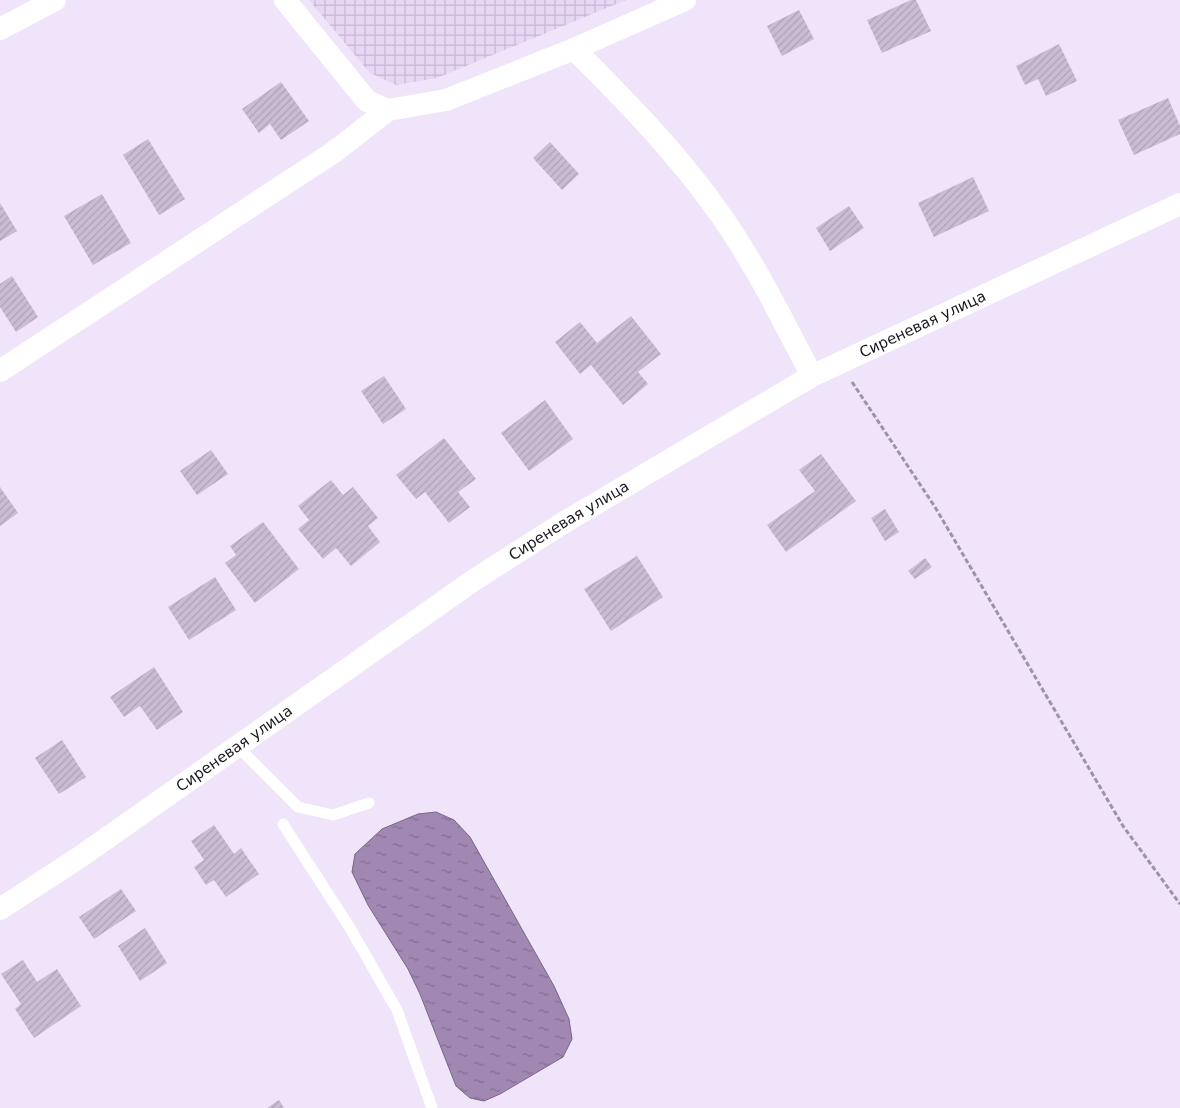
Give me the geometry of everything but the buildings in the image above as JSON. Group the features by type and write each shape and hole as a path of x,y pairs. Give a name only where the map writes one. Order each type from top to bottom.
{"street":[{"path":"0,29 55,0"},
{"path":"285,0 367,101 388,110"},
{"path":"0,371 334,152 388,110 446,100 574,49 685,0"},
{"path":"574,49 650,127 720,214 756,270 812,376"},
{"name":"Сиреневая улица","path":"0,909 80,857 474,580 563,523 812,376 1180,204"}],"lane":[{"path":"237,746 298,807 334,815 369,803"},
{"path":"283,824 350,928 397,1010 432,1108"}],"path":[{"path":"840,363 936,507 1123,826 1180,904"}],"shaded area":[{"path":"309,0 626,0 437,78 396,85 370,73"}],"water":[{"path":"436,812 454,820 470,837 554,986 569,1019 572,1039 563,1057 500,1094 484,1101 470,1098 456,1086 420,994 408,969 368,905 352,872 355,854 382,829 418,814"}]}
